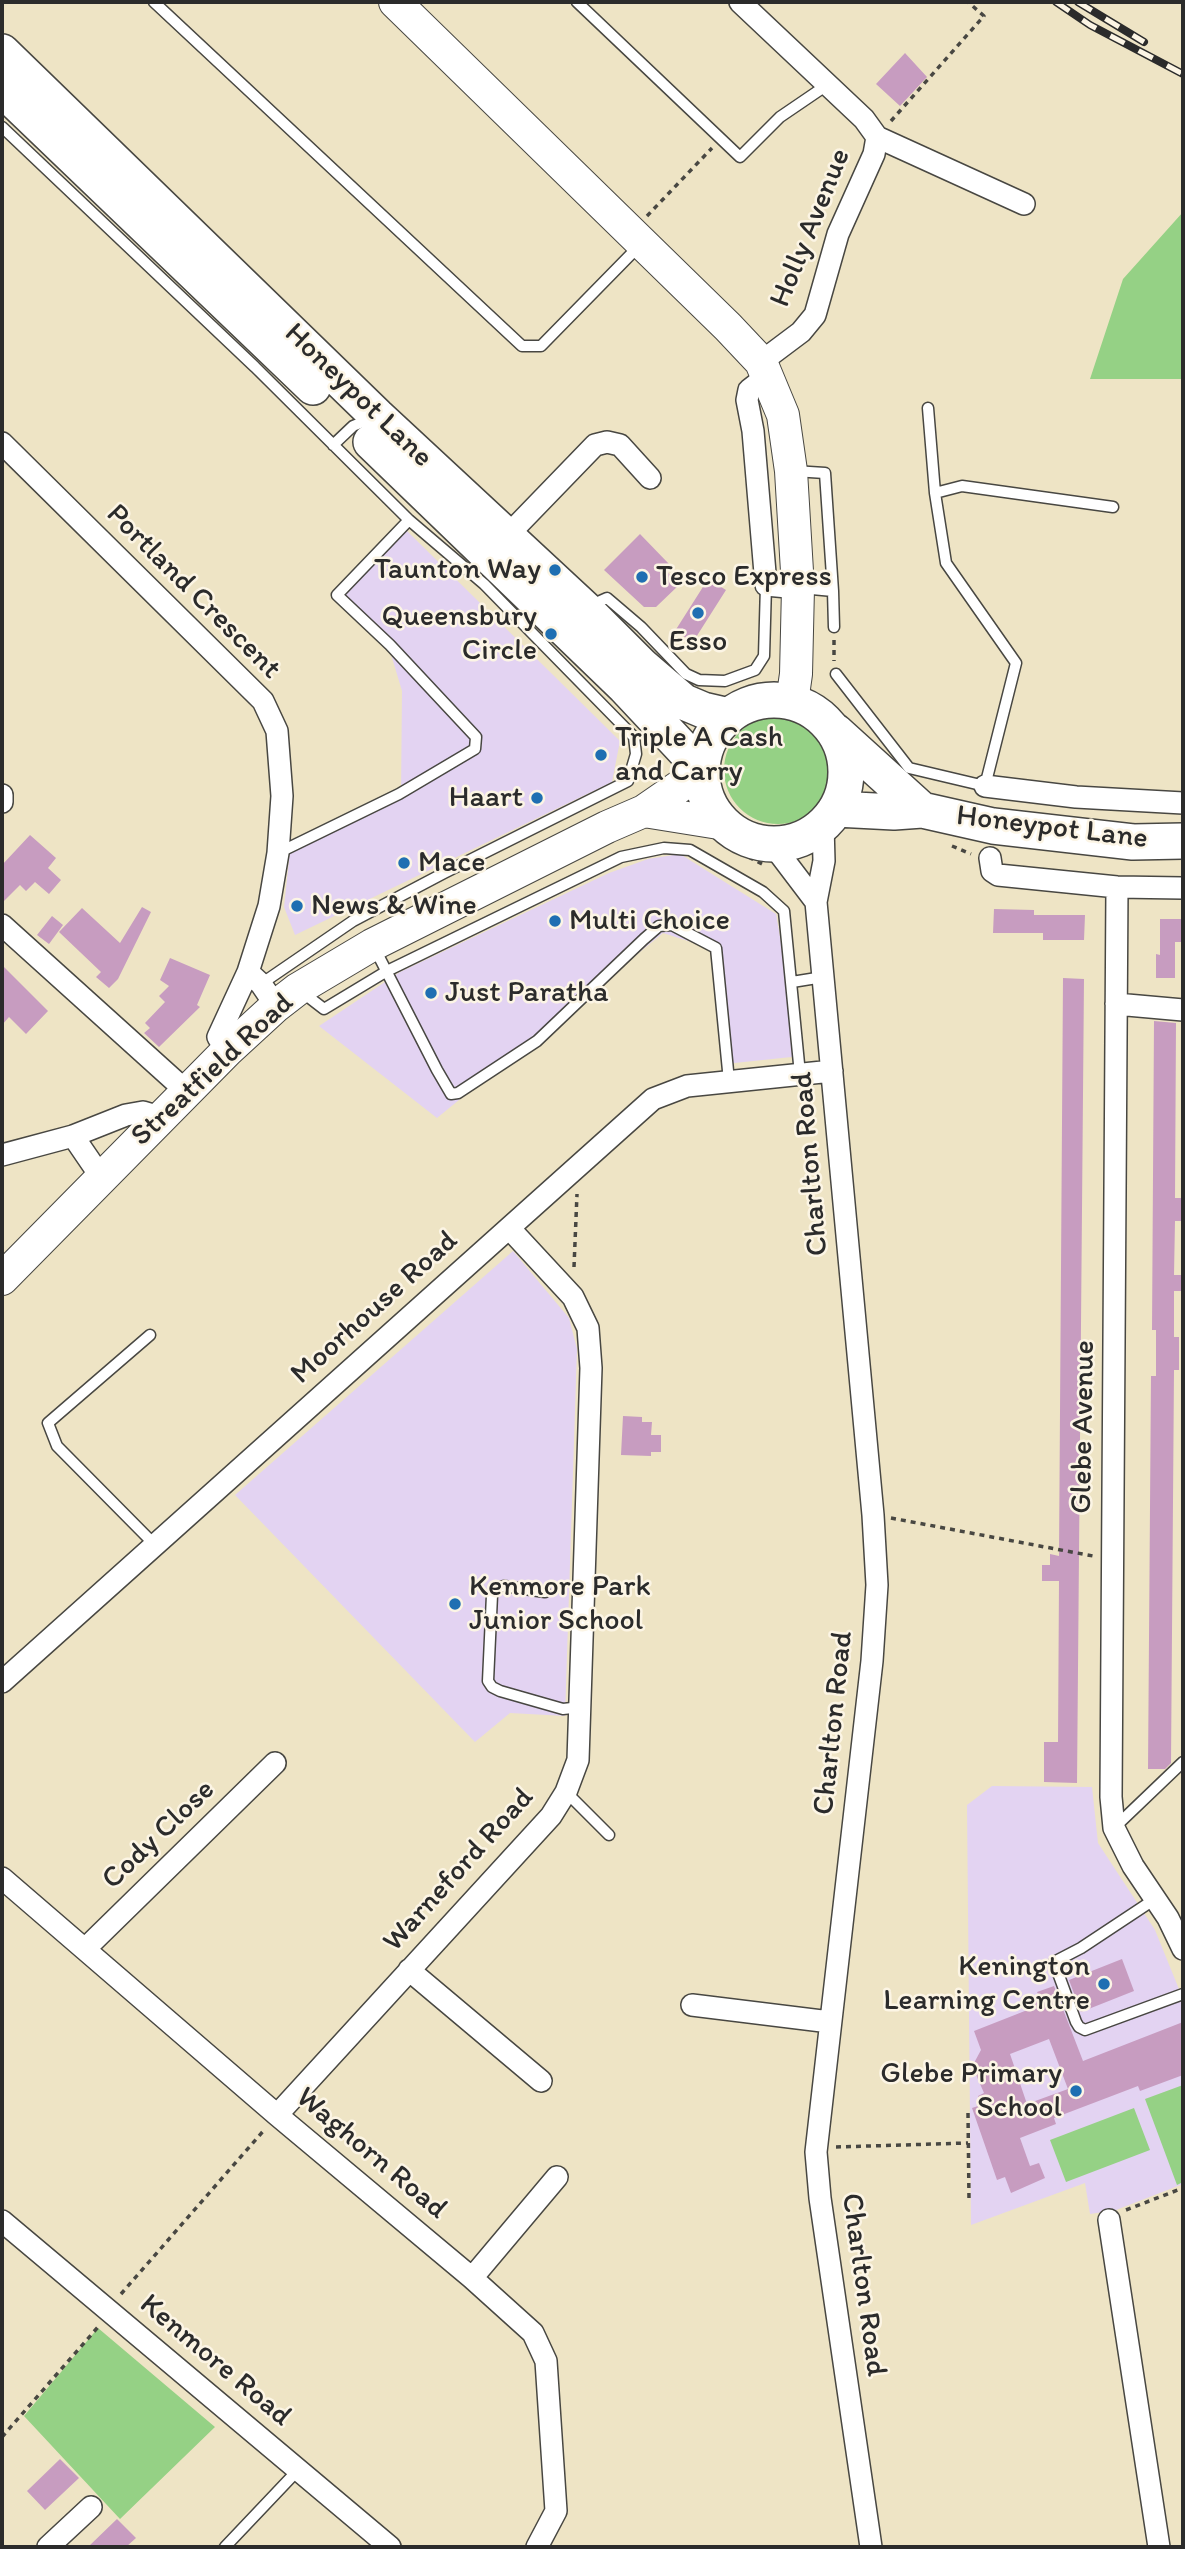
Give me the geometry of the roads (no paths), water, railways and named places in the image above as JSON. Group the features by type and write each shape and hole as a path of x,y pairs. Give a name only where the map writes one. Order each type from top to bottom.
{"main road":[{"name":"Honeypot Lane","path":"2,52 355,429 594,676 702,770"},
{"name":"Honeypot Lane","path":"2,89 355,429 507,536 642,666 684,702 702,710 729,716"},
{"path":"774,700 792,702 817,714 832,729 842,747 846,768 845,786 830,817 808,835 791,842 772,844 755,841 725,824 706,796 702,770 706,749 715,731 729,716 750,704 774,700"},
{"name":"Honeypot Lane","path":"832,729 922,810"},
{"name":"Honeypot Lane","path":"830,817 922,810 993,827 1133,842 1182,841"}],"street":[{"path":"395,2 637,237 764,369 783,415 791,471 798,588 796,674 792,702"},
{"path":"740,2 864,119 877,137 1024,204"},
{"name":"Holly Avenue","path":"766,585 753,431 747,400 749,390 764,369 815,315 838,234 874,154 877,137"},
{"path":"507,536 595,445 607,442 620,445 650,478"},
{"name":"Portland Crescent","path":"2,443 263,701 277,732 282,796 278,853 269,906 271,988 218,1037 227,1051"},
{"path":"766,585 798,588"},
{"name":"Streatfield Road","path":"2,1279 227,1051 271,988 379,958 562,850 644,811 702,770"},
{"path":"985,786 1076,797 1182,803 1182,841"},
{"path":"2,795 2,802"},
{"path":"644,811 725,824"},
{"name":"Charlton Road","path":"830,817 816,902 873,1515 877,1584 872,1661 817,2147 820,2198 871,2547"},
{"path":"772,844 816,902"},
{"name":"Honeypot Lane","path":"990,858 992,871 999,875 1117,887 1183,888"},
{"name":"Glebe Avenue","path":"1117,887 1111,1797 1114,1828 1133,1866 1168,1918 1183,1949"},
{"path":"2,925 186,1091"},
{"path":"1116,1004 1183,1010"},
{"name":"Moorhouse Road","path":"2,1682 653,1099 687,1086 832,1071"},
{"path":"2,1155 73,1136 126,1115 142,1112 160,1117"},
{"path":"73,1136 101,1177"},
{"name":"Warneford Road","path":"277,2115 551,1816 566,1792 578,1760 591,1368 588,1328 573,1297 509,1228"},
{"name":"Cody Close","path":"85,1949 275,1763"},
{"name":"Waghorn Road","path":"2,1878 533,2333 546,2361 556,2511 537,2547"},
{"path":"410,1970 541,2081"},
{"path":"692,2005 830,2022"},
{"path":"472,2278 557,2177"},
{"path":"1109,2220 1159,2547"},
{"name":"Kenmore Road","path":"2,2221 390,2547"},
{"path":"48,2547 91,2507"}],"lane":[{"path":"154,2 522,346 541,346 637,237"},
{"path":"577,2 740,157 780,117 827,85"},
{"path":"2,127 255,367 355,429 409,520 594,676 634,737 636,754 628,781 562,850"},
{"path":"836,674 909,768 985,786 1016,663 946,563 935,493 929,408"},
{"path":"791,471 825,473 834,627"},
{"path":"935,493 962,486 1113,507"},
{"path":"278,853 399,794 475,749 476,737 404,664 390,645 337,595 409,520"},
{"path":"585,609 607,598 686,674 699,681 725,681 755,670 764,656 766,585"},
{"path":"798,588 833,591"},
{"path":"271,988 353,921 444,873 562,850 690,850 763,892 784,911 800,1074"},
{"path":"379,958 451,1094 458,1093 537,1041 659,926 672,925 716,948 729,1081"},
{"path":"792,982 823,977"},
{"path":"150,1335 47,1423 57,1446 155,1545"},
{"path":"545,1592 504,1586 496,1588 492,1595 488,1681 500,1691 563,1709 581,1707"},
{"path":"1114,1828 1183,1762"},
{"path":"566,1792 609,1835"},
{"path":"1155,1899 1081,1948 1054,1962 1076,2022 1085,2030 1183,1994"},
{"path":"225,2547 298,2470"}],"railway":[{"path":"1056,2 1090,25 1183,74"},
{"path":"1078,2 1144,42"}],"place":[{"name":"Taunton Way","path":"555,570"},
{"name":"Tesco Express","path":"642,577"},
{"name":"Esso","path":"698,613"},
{"name":"Queensbury Circle","path":"551,634"},
{"name":"Triple A Cash and Carry","path":"601,755"},
{"name":"Haart","path":"537,798"},
{"name":"Mace","path":"404,863"},
{"name":"News & Wine","path":"297,906"},
{"name":"Multi Choice","path":"555,921"},
{"name":"Just Paratha","path":"431,993"},
{"name":"Kenmore Park Junior School","path":"455,1604"},
{"name":"Kenington Learning Centre","path":"1104,1984"},
{"name":"Glebe Primary School","path":"1076,2091"}]}
